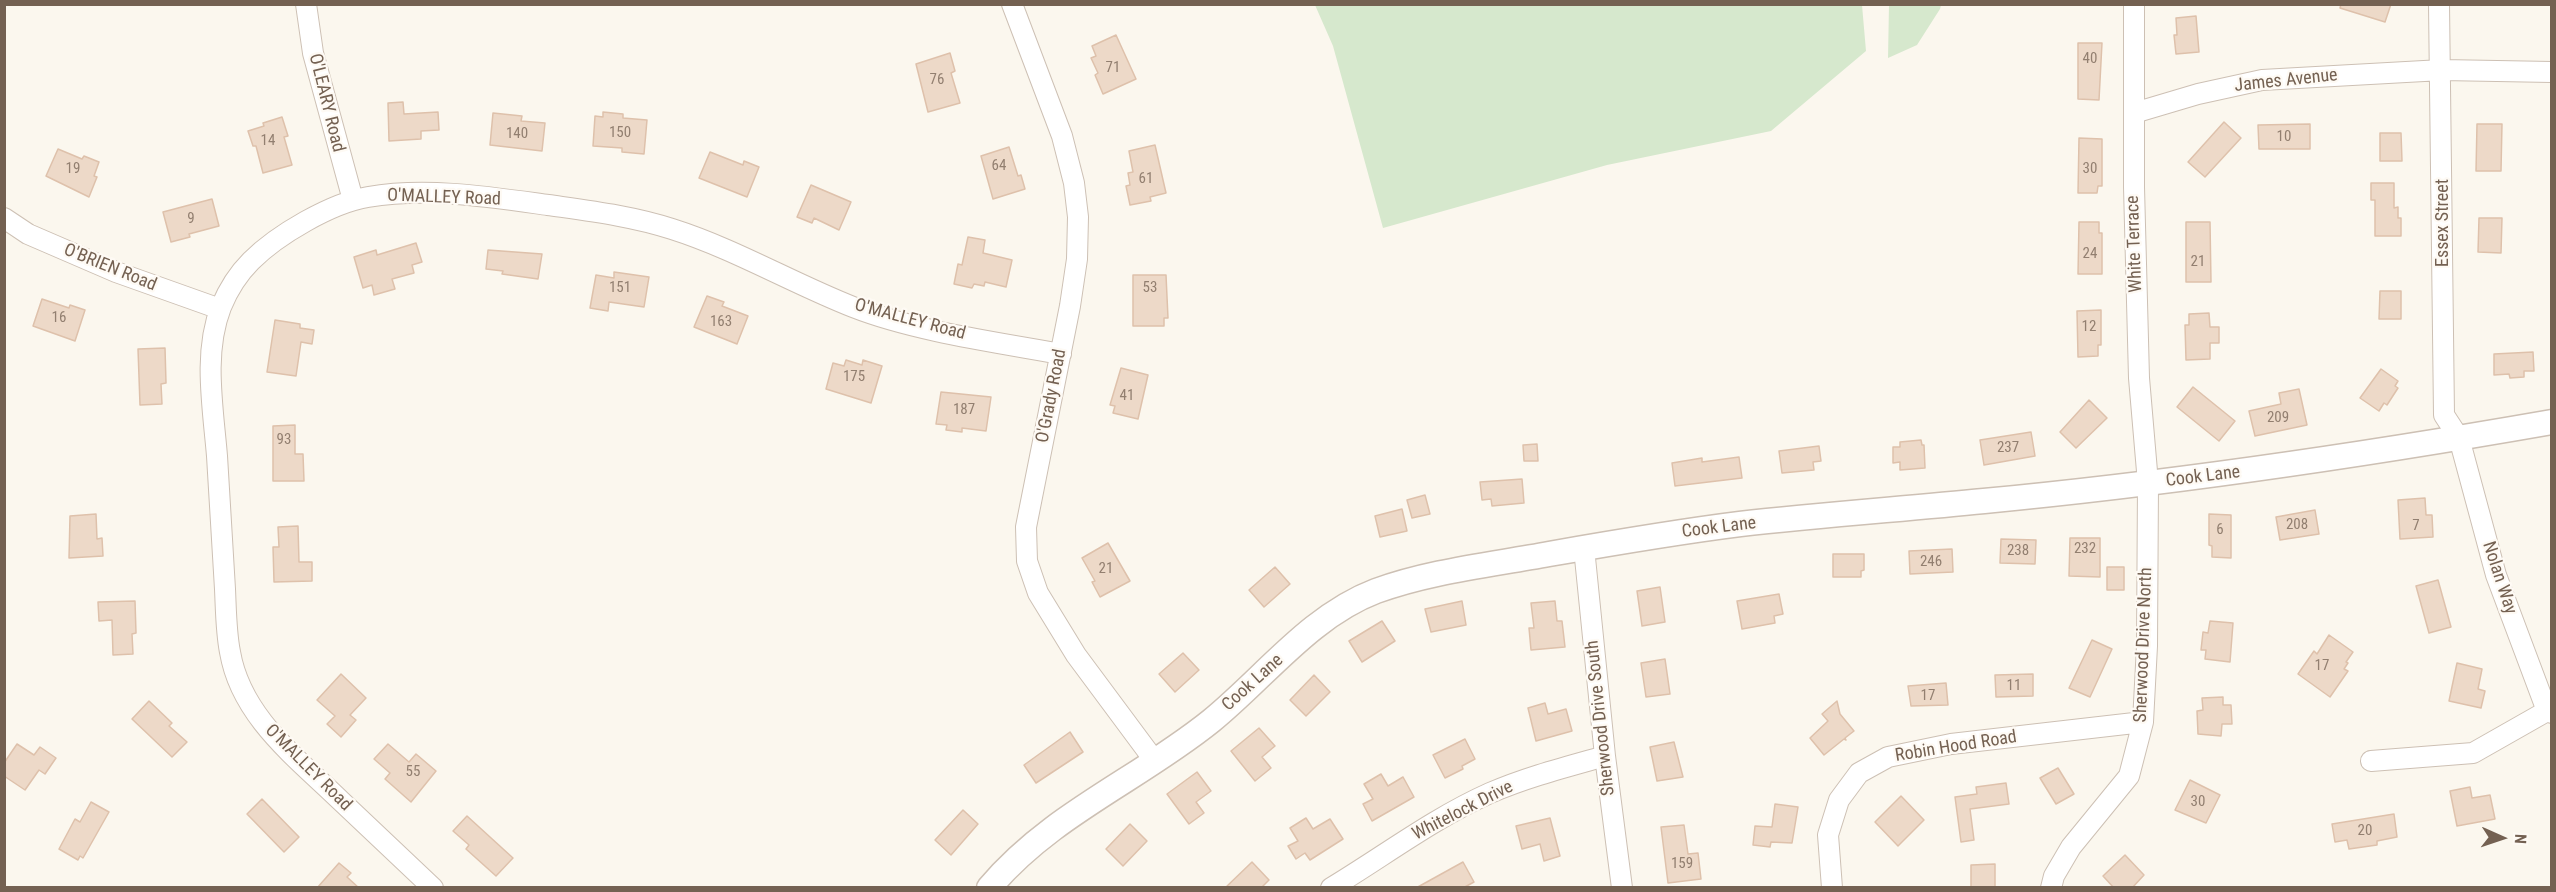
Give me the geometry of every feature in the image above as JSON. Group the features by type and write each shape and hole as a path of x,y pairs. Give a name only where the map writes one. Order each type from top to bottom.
{"street":[{"name":"O'LEARY Road","path":"306,4 313,53 353,200"},
{"name":"O'Grady Road","path":"1012,4 1055,112 1068,157 1076,200 1077,259 1061,354 1026,527 1025,550 1029,572 1038,594 1076,655 1154,760"},
{"name":"White Terrace","path":"2134,4 2139,378 2148,483"},
{"name":"Essex Street","path":"2439,4 2442,70 2444,415 2459,438"},
{"name":"James Avenue","path":"2134,113 2198,94 2262,80 2442,70 2552,72"},
{"name":"O'MALLEY Road","path":"433,888 277,740 253,710 238,681 229,651 212,390 212,348 220,309 241,273 266,249 310,221 353,200 383,195 449,194 504,199 622,216 675,230 764,266 853,307 923,327 1061,354"},
{"name":"O'BRIEN Road","path":"4,218 28,234 105,267 220,309"},
{"name":"Cook Lane","path":"989,888 1008,865 1039,837 1210,721 1303,638 1336,613 1372,593 1451,570 1737,525 2273,468 2552,422"},
{"name":"Nolan Way","path":"2459,438 2496,575 2549,712"},
{"name":"Sherwood Drive North","path":"2051,888 2054,876 2071,847 2129,776 2144,722 2148,483"},
{"name":"Sherwood Drive South","path":"1584,548 1605,756 1622,888"},
{"path":"2371,761 2473,753 2549,712"},
{"name":"Robin Hood Road","path":"1832,888 1828,835 1839,800 1859,773 1888,757 1951,744 2144,722"},
{"name":"Whitelock Drive","path":"1331,888 1429,825 1489,794 1543,773 1605,756"}],"green space":[{"path":"1315,5 1862,5 1866,51 1771,131 1607,165 1383,228 1333,46"},
{"path":"1889,5 1941,5 1917,45 1888,58"}],"building":[{"path":"2341,4 2391,4 2385,22 2340,8"},
{"path":"2196,16 2199,52 2176,54 2174,35 2177,35 2176,18"},
{"path":"1116,35 1136,79 1103,94 1095,75 1098,73 1091,58 1096,56 1092,46"},
{"path":"2078,43 2102,43 2099,100 2078,99"},
{"path":"950,53 955,71 951,73 960,103 928,112 916,64"},
{"path":"403,102 404,114 438,112 439,130 421,131 421,139 389,141 388,103"},
{"path":"603,112 623,114 623,118 647,120 644,154 622,152 622,148 593,146 595,116 603,117"},
{"path":"493,113 522,116 521,121 545,123 542,151 490,145"},
{"path":"282,117 288,136 284,137 292,165 263,173 256,146 253,146 248,131"},
{"path":"2224,122 2241,138 2205,177 2188,162"},
{"path":"2310,124 2310,149 2259,149 2258,125"},
{"path":"2477,124 2502,124 2501,171 2476,171"},
{"path":"2380,133 2401,133 2402,161 2380,161"},
{"path":"2079,138 2102,139 2102,186 2098,186 2097,193 2078,193"},
{"path":"1155,145 1166,193 1150,197 1151,201 1130,205 1126,186 1130,185 1128,173 1133,172 1129,151"},
{"path":"1009,147 1018,176 1021,175 1025,189 993,199 981,156"},
{"path":"58,149 82,159 84,156 99,162 94,176 97,177 89,197 46,176"},
{"path":"710,152 743,165 744,161 759,167 747,197 699,178"},
{"path":"2371,183 2394,183 2394,208 2398,207 2398,218 2401,218 2401,236 2375,236 2375,200 2371,200"},
{"path":"811,185 851,202 839,230 814,218 812,223 797,217"},
{"path":"212,199 219,226 189,234 190,237 171,242 163,212"},
{"path":"2479,218 2502,218 2501,253 2478,252"},
{"path":"2079,222 2099,222 2099,233 2102,233 2102,274 2078,274"},
{"path":"2186,222 2210,222 2211,282 2186,282"},
{"path":"968,237 985,240 983,253 1012,260 1006,287 985,282 984,286 974,284 972,288 954,284 958,264 962,265"},
{"path":"416,243 422,262 412,265 414,273 392,279 395,289 374,295 372,285 363,288 354,257 376,250 377,255"},
{"path":"488,250 542,254 538,279 502,274 503,271 486,269"},
{"path":"614,272 649,277 644,307 609,302 608,311 590,308 596,275 614,278"},
{"path":"1133,275 1166,275 1168,318 1164,318 1164,326 1133,326"},
{"path":"2380,291 2401,291 2401,319 2379,319"},
{"path":"707,296 724,302 722,306 748,316 737,344 694,327"},
{"path":"42,299 69,308 70,305 85,310 75,341 33,326"},
{"path":"2101,310 2101,345 2098,345 2098,356 2078,357 2077,311"},
{"path":"2209,313 2210,327 2219,327 2219,343 2210,343 2210,359 2186,360 2185,325 2189,325 2189,314"},
{"path":"275,320 300,324 300,328 314,330 312,344 301,342 296,376 267,372"},
{"path":"165,348 166,383 161,384 162,404 140,405 138,349"},
{"path":"2533,352 2534,371 2524,371 2524,377 2510,378 2509,374 2494,375 2494,354"},
{"path":"846,360 862,365 863,360 882,366 871,403 826,389 833,363 844,366"},
{"path":"1121,368 1148,375 1138,419 1113,413 1115,406 1110,405"},
{"path":"2381,369 2398,381 2395,386 2398,388 2387,405 2384,403 2379,411 2360,398"},
{"path":"2193,387 2235,421 2219,441 2177,407"},
{"path":"2299,389 2307,425 2255,436 2249,411 2281,404 2279,393"},
{"path":"941,392 991,397 986,431 962,428 962,432 946,430 947,425 936,424"},
{"path":"2089,400 2107,418 2076,448 2060,432"},
{"path":"295,425 295,454 303,454 304,481 273,481 273,426"},
{"path":"2031,432 2035,456 1984,465 1980,440"},
{"path":"1921,440 1924,445 1925,468 1900,470 1900,462 1893,463 1893,447 1900,447 1900,442"},
{"path":"1537,444 1538,461 1524,461 1523,445"},
{"path":"1819,446 1821,461 1813,462 1814,470 1782,473 1779,451"},
{"path":"1739,457 1742,478 1675,486 1672,463 1702,458 1702,462"},
{"path":"1522,479 1524,503 1492,506 1491,499 1482,500 1480,482"},
{"path":"1425,495 1430,514 1412,518 1407,500"},
{"path":"2425,498 2426,515 2432,515 2433,537 2400,539 2398,500"},
{"path":"1402,509 1407,531 1380,537 1375,516"},
{"path":"2315,510 2319,534 2280,540 2276,517"},
{"path":"96,514 97,539 102,538 103,556 69,558 70,516"},
{"path":"2209,514 2231,515 2231,558 2212,557 2212,546 2209,545"},
{"path":"298,526 299,562 312,562 312,581 274,582 273,547 279,547 278,527"},
{"path":"2070,538 2100,538 2100,577 2069,576"},
{"path":"2001,539 2036,540 2035,564 2000,563"},
{"path":"1108,543 1130,581 1100,597 1092,582 1095,581 1082,558"},
{"path":"1952,549 1953,572 1910,574 1909,551"},
{"path":"1833,554 1864,554 1864,570 1861,571 1861,577 1833,577"},
{"path":"1275,567 1290,584 1264,607 1249,590"},
{"path":"2107,567 2124,567 2124,590 2107,590"},
{"path":"2438,580 2451,627 2429,633 2416,586"},
{"path":"1660,587 1665,622 1642,626 1637,591"},
{"path":"1779,594 1783,614 1774,616 1775,623 1742,629 1737,601"},
{"path":"135,601 136,633 132,634 133,654 113,655 112,620 99,621 98,602"},
{"path":"1462,601 1466,625 1431,632 1425,609"},
{"path":"1555,601 1557,621 1562,621 1565,647 1531,650 1529,628 1534,628 1531,603"},
{"path":"1382,621 1395,641 1362,662 1349,641"},
{"path":"2210,621 2233,623 2230,662 2205,659 2206,650 2201,650 2203,632 2208,633"},
{"path":"2329,635 2353,652 2344,669 2348,671 2330,697 2298,674 2314,651 2317,654"},
{"path":"2092,640 2112,649 2090,697 2069,688"},
{"path":"1183,653 1199,670 1175,692 1159,674"},
{"path":"1665,659 1670,694 1646,697 1641,663"},
{"path":"2457,663 2482,669 2478,689 2485,691 2481,708 2449,701"},
{"path":"341,674 366,698 350,715 356,720 341,737 327,724 335,716 317,700"},
{"path":"2033,674 2033,696 1996,697 1995,675"},
{"path":"1314,675 1330,692 1306,716 1290,700"},
{"path":"1946,683 1948,705 1911,706 1908,686"},
{"path":"2223,697 2223,705 2231,705 2232,724 2222,724 2221,736 2198,734 2197,711 2203,710 2202,698"},
{"path":"149,701 172,723 169,726 187,742 172,757 132,719"},
{"path":"1837,701 1840,714 1854,731 1845,738 1846,740 1844,739 1824,755 1810,738 1828,721 1822,714"},
{"path":"1545,703 1548,714 1566,709 1572,731 1536,741 1528,708"},
{"path":"1259,728 1275,746 1262,757 1271,768 1255,781 1231,751"},
{"path":"1070,732 1083,752 1036,783 1024,765"},
{"path":"1465,739 1475,759 1462,766 1463,769 1445,778 1433,755"},
{"path":"1674,742 1683,777 1657,781 1650,747"},
{"path":"17,744 34,755 40,747 56,758 45,774 39,770 25,790 4,776 4,763"},
{"path":"388,744 409,762 416,754 436,771 411,802 385,779 390,773 374,759"},
{"path":"2058,768 2074,794 2056,804 2040,778"},
{"path":"1197,772 1211,791 1196,802 1204,813 1189,824 1167,794"},
{"path":"1381,774 1388,786 1403,777 1414,797 1372,821 1363,804 1373,799 1364,784"},
{"path":"2190,780 2220,795 2206,823 2175,810"},
{"path":"2006,783 2009,804 1970,809 1974,840 1961,842 1955,797 1977,794 1976,787"},
{"path":"2470,787 2472,798 2490,795 2495,819 2457,826 2450,791"},
{"path":"1901,796 1924,820 1898,846 1875,822"},
{"path":"262,799 299,837 284,852 247,814"},
{"path":"91,802 109,812 83,858 80,856 78,860 59,849 75,819 80,822"},
{"path":"1775,804 1798,807 1792,843 1771,842 1770,847 1753,845 1755,826 1772,827"},
{"path":"963,810 978,824 951,855 935,840"},
{"path":"2394,814 2397,837 2377,841 2377,845 2349,849 2347,840 2335,842 2332,824"},
{"path":"467,816 513,858 496,876 466,849 469,845 453,831"},
{"path":"1306,818 1313,829 1330,819 1343,839 1310,860 1305,853 1296,859 1288,846 1298,841 1290,828"},
{"path":"1550,818 1560,856 1544,861 1540,844 1522,849 1516,826"},
{"path":"1130,824 1147,841 1123,866 1106,849"},
{"path":"1684,825 1688,854 1698,853 1701,879 1668,883 1661,827"},
{"path":"2125,855 2144,875 2132,888 2114,888 2103,876"},
{"path":"1252,862 1269,880 1261,888 1225,888"},
{"path":"1463,862 1474,882 1463,888 1416,888"},
{"path":"339,863 351,873 347,877 359,888 317,888"},
{"path":"1995,864 1995,888 1971,888 1971,865"}]}
